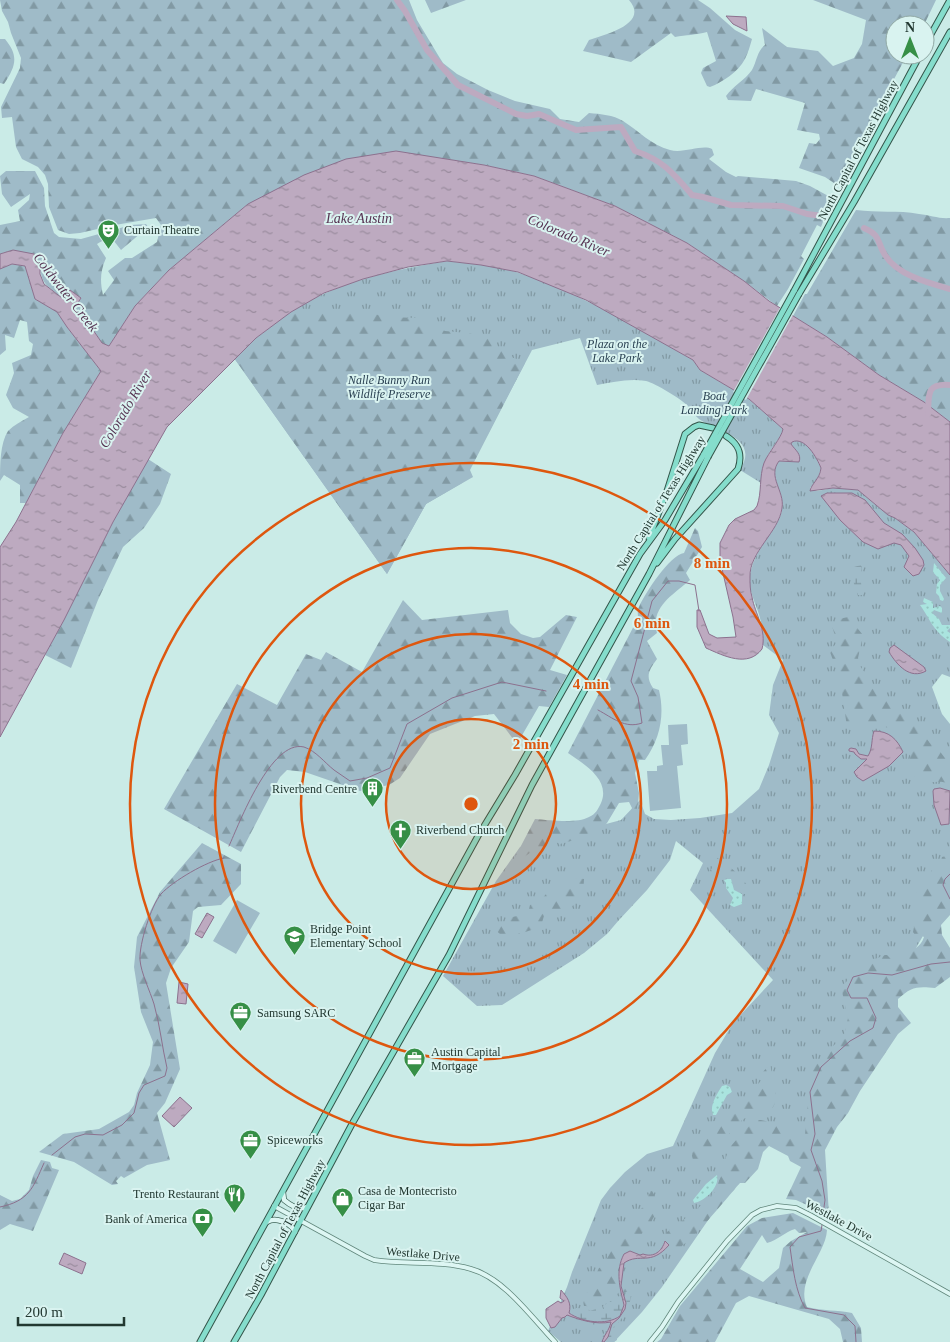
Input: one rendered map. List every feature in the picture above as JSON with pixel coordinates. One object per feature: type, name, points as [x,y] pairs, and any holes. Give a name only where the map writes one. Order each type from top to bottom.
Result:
[{"type":"highway","points":[[935,27],[948,0]]},
{"type":"highway","name":"North Capital of Texas Highway","points":[[797,292],[854,202],[950,32]]},
{"type":"highway","name":"North Capital of Texas Highway","points":[[234,1342],[352,1124],[449,955],[532,785],[649,574],[706,456],[797,292],[915,65]]},
{"type":"highway","points":[[644,547],[662,507],[685,434],[694,426],[699,425],[713,428]]},
{"type":"highway","points":[[649,574],[675,539],[738,468],[741,457],[740,453],[734,441],[726,436]]},
{"type":"highway","name":"North Capital of Texas Highway","points":[[200,1342],[469,852],[644,547],[665,520],[706,456]]},
{"type":"main road","points":[[286,1184],[283,1193],[284,1200],[300,1209],[307,1208]]},
{"type":"main road","points":[[264,1224],[273,1218],[292,1227],[295,1232]]},
{"type":"street","name":"Westlake Drive","points":[[274,1206],[374,1260],[456,1266],[479,1272],[500,1285],[555,1342]]},
{"type":"street","name":"Westlake Drive","points":[[650,1342],[662,1327],[674,1306],[738,1229],[752,1215],[773,1207],[789,1207],[810,1215],[950,1294]]},
{"type":"green space","points":[[0,0],[409,0],[417,20],[443,63],[457,74],[488,90],[515,101],[550,109],[560,119],[579,122],[589,113],[615,117],[663,148],[675,151],[712,149],[714,155],[709,159],[736,177],[796,181],[832,198],[821,227],[817,225],[801,256],[804,259],[777,306],[744,281],[687,243],[615,206],[534,176],[445,159],[248,204],[169,270],[135,306],[109,346],[102,343],[91,327],[73,310],[81,298],[62,298],[44,282],[40,265],[13,250],[0,254],[0,225],[20,221],[18,210],[29,200],[30,194],[11,207],[2,194],[0,176],[6,171],[35,171],[44,188],[45,206],[54,233],[59,237],[81,239],[131,225],[146,224],[148,227],[121,250],[110,236],[97,244],[106,258],[101,276],[103,295],[114,280],[108,271],[125,258],[132,258],[157,242],[161,225],[156,218],[80,233],[69,234],[58,230],[49,207],[48,184],[45,175],[38,167],[22,159],[16,147],[12,117],[2,118],[1,107],[20,68],[21,58],[2,11]]},
{"type":"green space","points":[[425,0],[466,0],[431,13]]},
{"type":"green space","points":[[629,0],[698,0],[735,30],[752,39],[745,59],[730,76],[710,87],[707,86],[701,73],[703,68],[716,61],[707,32],[675,37],[671,33],[631,62],[583,51],[589,40],[614,31],[630,22],[634,16],[634,8]]},
{"type":"green space","points":[[813,0],[936,0],[929,15],[885,15],[885,65],[902,65],[837,185],[825,177],[799,168],[809,143],[816,144],[820,139],[819,134],[797,130],[805,103],[756,89],[751,101],[728,100],[726,96],[752,70],[762,47],[765,45],[762,28],[787,47],[818,51],[833,66],[854,58],[862,44],[866,20]]},
{"type":"green space","points":[[0,39],[5,39],[14,56],[11,72],[4,84],[0,83]]},
{"type":"green space","points":[[856,210],[903,212],[950,218],[950,422],[924,402],[879,375],[827,337],[793,316]]},
{"type":"green space","name":"Nalle Bunny Run Wildlife Preserve","points":[[447,261],[510,270],[542,281],[587,301],[693,360],[700,370],[749,399],[783,429],[766,459],[761,483],[740,470],[745,459],[745,450],[740,443],[725,432],[699,419],[686,404],[669,392],[650,382],[640,380],[597,385],[580,338],[532,350],[462,483],[426,504],[387,574],[234,358],[291,312],[328,292],[366,278],[406,268]]},
{"type":"green space","points":[[12,264],[25,266],[35,299],[57,312],[101,371],[63,433],[26,503],[20,503],[20,485],[4,475],[0,481],[1,454],[5,436],[13,427],[29,417],[13,408],[6,395],[14,373],[12,363],[31,355],[33,344],[29,341],[27,322],[20,320],[14,338],[5,335],[6,350],[0,355],[0,269]]},
{"type":"green space","name":"Nalle Bunny Run Wildlife Preserve","points":[[296,309],[365,311],[385,317],[420,318],[445,331],[487,337],[509,356],[525,363],[470,470],[473,477],[426,504],[387,574],[234,358],[256,338]]},
{"type":"green space","points":[[796,440],[808,447],[821,468],[818,479],[810,488],[817,491],[833,488],[858,490],[888,515],[914,532],[950,575],[950,677],[942,674],[932,687],[942,714],[950,724],[950,889],[806,1139],[766,1136],[662,1287],[614,1342],[561,1342],[548,1331],[601,1200],[625,1172],[647,1154],[673,1146],[715,1053],[733,1023],[773,980],[690,890],[703,863],[676,841],[670,860],[647,890],[607,934],[584,953],[502,1005],[477,1006],[443,976],[496,881],[520,847],[621,820],[640,800],[645,814],[654,819],[700,818],[732,813],[759,789],[779,733],[769,715],[773,685],[783,660],[763,645],[762,625],[751,590],[750,577],[757,554],[776,525],[781,513],[781,496],[775,479],[776,467],[779,461],[797,462],[791,444]]},
{"type":"green space","points":[[148,459],[171,474],[160,504],[144,528],[123,547],[98,600],[71,668],[45,655],[113,522]]},
{"type":"green space","points":[[695,528],[698,531],[702,547],[686,573],[690,580],[664,602],[657,616],[657,633],[647,641],[657,659],[650,670],[649,680],[653,688],[659,690],[661,718],[658,735],[654,744],[645,760],[639,760],[635,773],[639,793],[638,804],[634,812],[631,812],[632,808],[629,802],[619,803],[607,823],[596,836],[590,833],[578,837],[578,839],[560,844],[556,842],[549,843],[546,847],[530,853],[511,865],[535,819],[563,821],[584,819],[595,813],[599,807],[603,795],[599,780],[588,768],[568,753],[638,618],[638,609],[642,601],[665,567],[678,555],[684,553]]},
{"type":"green space","points":[[861,565],[860,578],[863,590],[862,595],[858,595],[853,581],[853,571],[854,567]]},
{"type":"green space","points":[[403,600],[422,620],[508,610],[510,623],[521,634],[533,638],[540,637],[566,615],[577,617],[550,670],[567,675],[549,707],[539,706],[517,744],[494,714],[475,716],[430,734],[400,778],[389,785],[360,791],[305,772],[287,770],[280,777],[241,852],[164,809],[237,684],[277,705],[306,654],[321,660],[326,652],[362,672]]},
{"type":"green space","points":[[848,617],[863,635],[858,658],[860,666],[874,686],[894,702],[909,721],[930,743],[935,745],[948,762],[950,765],[950,784],[945,782],[927,782],[913,775],[910,770],[910,752],[907,743],[894,730],[865,724],[847,727],[840,679],[830,652],[837,642],[832,626],[839,619]]},
{"type":"green space","points":[[687,724],[688,744],[681,745],[683,765],[677,766],[681,808],[650,811],[647,771],[657,771],[657,766],[663,765],[661,745],[669,745],[668,725]]},
{"type":"green space","points":[[202,843],[241,864],[241,884],[221,905],[198,907],[193,911],[189,942],[171,968],[166,983],[180,1069],[165,1103],[157,1113],[170,1160],[147,1165],[124,1178],[121,1176],[116,1181],[118,1184],[112,1185],[74,1162],[39,1152],[63,1134],[99,1129],[129,1112],[134,1105],[137,1093],[150,1065],[153,1042],[141,1012],[134,967],[137,937],[160,892]]},
{"type":"green space","points":[[711,854],[735,871],[752,893],[749,895],[738,891],[731,877],[719,872],[712,873],[710,871],[712,868]]},
{"type":"green space","points":[[950,855],[950,915],[941,925],[942,935],[950,948],[950,977],[935,988],[915,988],[898,999],[898,1007],[911,1023],[898,1034],[860,1091],[848,1113],[837,1127],[825,1150],[829,1215],[796,1200],[786,1199],[801,1167],[790,1161],[788,1156],[769,1146],[763,1152],[758,1169],[745,1183],[740,1183],[690,1239],[676,1249],[669,1246],[665,1239],[667,1232],[694,1212],[716,1191],[731,1146],[755,1120],[774,1123],[780,1119],[795,1132],[805,1135],[809,1087],[810,1082],[814,1078],[812,1072],[822,1056],[844,1036],[848,1018],[841,987],[858,966],[885,955],[891,959],[900,950],[911,950],[920,944],[924,937],[915,935],[913,932],[914,927],[910,920],[911,913],[919,909],[916,888],[926,884],[932,869],[941,861],[942,857]]},
{"type":"green space","points":[[576,878],[584,879],[583,889],[577,901],[566,912],[546,909],[541,926],[522,933],[503,935],[496,930],[507,919],[523,915],[530,905],[542,899],[550,889],[560,887],[565,881]]},
{"type":"green space","points":[[237,900],[260,913],[236,954],[213,941]]},
{"type":"green space","points":[[770,1064],[772,1074],[770,1087],[773,1087],[774,1084],[776,1085],[773,1107],[770,1110],[743,1119],[701,1164],[694,1167],[691,1147],[706,1122],[719,1119],[737,1100],[741,1104],[765,1077],[762,1073]]},
{"type":"green space","points":[[41,1160],[50,1162],[52,1168],[59,1170],[33,1231],[10,1224],[0,1230],[0,1195],[12,1201],[20,1199],[29,1190]]},
{"type":"green space","points":[[652,1191],[657,1208],[655,1215],[642,1234],[637,1248],[624,1253],[618,1269],[633,1285],[633,1290],[623,1293],[619,1292],[603,1303],[593,1307],[584,1306],[583,1301],[599,1268],[605,1265],[606,1259],[613,1248],[636,1222],[631,1214],[642,1208]]},
{"type":"green space","points":[[793,1213],[827,1230],[822,1248],[805,1287],[804,1297],[807,1307],[852,1313],[861,1328],[862,1342],[843,1342],[840,1329],[829,1319],[749,1296],[736,1303],[715,1342],[657,1342],[661,1339],[680,1306],[747,1226],[762,1218]],"holes":[[[795,1229],[799,1233],[807,1232],[783,1248],[779,1268],[763,1282],[740,1269],[762,1235],[767,1243]]]},
{"type":"green space","points":[[646,1260],[647,1265],[633,1274],[629,1274],[626,1270],[632,1263]]},
{"type":"green space","points":[[632,1294],[627,1312],[612,1330],[613,1337],[617,1337],[617,1340],[614,1342],[601,1342],[605,1330],[604,1326],[599,1324],[576,1326],[571,1318],[576,1308],[588,1309],[590,1311],[596,1309],[596,1316],[601,1316],[605,1312],[603,1306],[611,1301]]},
{"type":"sand","points":[[934,563],[946,578],[940,585],[943,601],[940,600],[936,593],[937,584],[940,580],[933,572]]},
{"type":"sand","points":[[924,598],[933,602],[933,608],[940,606],[942,608],[942,613],[934,610],[932,613],[939,619],[942,625],[950,625],[947,631],[950,633],[950,642],[935,629],[920,605],[927,604],[923,602]]},
{"type":"sand","points":[[731,879],[734,890],[742,894],[742,904],[734,907],[730,905],[733,898],[726,888],[724,880]]},
{"type":"sand","points":[[722,1086],[730,1087],[732,1092],[727,1095],[716,1115],[713,1115],[714,1100]]},
{"type":"sand","points":[[717,1175],[716,1184],[711,1193],[694,1203],[693,1200],[706,1184]]},
{"type":"water","points":[[726,16],[746,17],[747,31],[733,24]]},
{"type":"water","name":"Lake Austin","points":[[396,151],[484,165],[534,176],[615,206],[687,243],[744,281],[769,301],[827,337],[879,375],[924,402],[950,422],[950,575],[914,532],[888,515],[858,490],[833,488],[810,491],[821,468],[817,459],[806,445],[797,441],[792,442],[791,444],[799,454],[800,459],[799,462],[779,461],[776,467],[775,478],[782,502],[780,517],[754,559],[751,568],[750,590],[762,629],[762,649],[750,658],[736,659],[706,648],[697,627],[697,610],[700,610],[709,634],[717,638],[736,637],[720,560],[720,543],[729,525],[735,519],[754,510],[757,506],[764,463],[783,429],[749,399],[700,370],[693,360],[586,300],[518,272],[481,265],[447,261],[408,267],[363,279],[324,293],[291,312],[256,338],[167,427],[113,522],[64,620],[0,737],[0,547],[16,522],[63,433],[101,371],[57,312],[35,299],[25,266],[12,264],[0,269],[0,254],[13,250],[34,254],[40,265],[40,274],[44,284],[62,298],[70,290],[81,298],[73,310],[91,327],[102,343],[109,346],[135,306],[169,270],[248,204],[304,175],[346,159]]},
{"type":"water","points":[[827,493],[852,493],[865,500],[884,523],[902,534],[915,548],[924,565],[919,574],[913,576],[904,567],[909,556],[901,545],[894,543],[878,549],[863,542],[840,520],[821,496]]},
{"type":"water","points":[[894,645],[924,667],[926,671],[915,674],[904,670],[889,652],[890,648]]},
{"type":"water","points":[[874,731],[888,734],[898,743],[903,752],[889,766],[863,781],[854,772],[867,759],[861,759],[854,752],[849,751],[849,749],[856,749],[859,754],[868,756],[871,750]]},
{"type":"water","points":[[940,788],[950,791],[949,824],[941,825],[934,805],[933,791]]},
{"type":"water","points":[[207,913],[214,917],[202,938],[195,934]]},
{"type":"water","points":[[179,982],[188,984],[186,1004],[177,1003]]},
{"type":"water","points":[[180,1097],[192,1108],[174,1127],[162,1116]]},
{"type":"water","points":[[665,1241],[669,1245],[656,1256],[630,1260],[624,1263],[621,1286],[626,1303],[625,1309],[619,1318],[612,1324],[608,1337],[602,1342],[611,1322],[594,1322],[608,1321],[620,1316],[624,1305],[620,1286],[619,1273],[624,1254],[630,1251],[640,1255],[651,1255],[660,1251]]},
{"type":"water","points":[[64,1253],[86,1263],[82,1274],[59,1264]]},
{"type":"water","points":[[561,1290],[569,1303],[569,1313],[584,1320],[583,1320],[567,1315],[555,1327],[551,1328],[546,1318],[546,1309],[558,1301],[561,1303],[564,1301],[560,1298]]},
{"type":"pier","points":[[781,306],[794,313],[746,400],[733,392]]},
{"type":"waterway","points":[[397,0],[427,50],[458,85],[516,114],[527,116],[539,114],[576,130],[621,127],[635,151],[661,163],[692,195],[731,205],[783,206],[807,214],[823,216]]},
{"type":"waterway","points":[[864,228],[876,236],[885,255],[897,268],[914,277],[950,289]]},
{"type":"waterway","points":[[928,414],[930,391],[937,386],[950,385]]},
{"type":"waterway","points":[[598,710],[625,724],[642,723],[638,697],[631,681],[652,601],[668,581],[679,581],[695,585],[699,611]]},
{"type":"waterway","points":[[229,846],[248,803],[268,769],[280,756],[292,748],[304,747],[308,749],[350,781],[367,778],[390,768],[407,724],[452,698],[502,682],[546,691]]},
{"type":"waterway","points":[[52,1155],[75,1137],[85,1134],[103,1135],[122,1125],[134,1113],[139,1093],[144,1085],[165,1076],[167,1068],[158,1020],[140,960],[144,935],[153,907],[166,889],[191,872],[224,858]]},
{"type":"waterway","points":[[950,874],[945,879],[943,885],[950,899]]},
{"type":"waterway","points":[[823,1214],[825,1200],[822,1181],[811,1150],[815,1134],[810,1092],[821,1067],[850,1041],[873,1028],[876,1018],[867,998],[851,998],[847,990],[853,977],[868,973],[892,975],[931,964],[950,962]]},
{"type":"waterway","points":[[0,1207],[24,1197],[37,1180],[44,1163]]},
{"type":"waterway","points":[[822,1225],[821,1231],[799,1237],[790,1247],[797,1286],[805,1308],[844,1315],[855,1326],[856,1342]]},
{"type":"place","name":"Curtain Theatre","points":[[108,249]]},
{"type":"place","name":"Riverbend Centre","points":[[373,808]]},
{"type":"place","name":"Riverbend Church","points":[[400,849]]},
{"type":"place","name":"Bridge Point Elementary School","points":[[294,955]]},
{"type":"place","name":"Samsung SARC","points":[[241,1032]]},
{"type":"place","name":"Austin Capital Mortgage","points":[[415,1078]]},
{"type":"place","name":"Spiceworks","points":[[251,1159]]},
{"type":"place","name":"Trento Restaurant","points":[[235,1213]]},
{"type":"place","name":"Casa de Montecristo Cigar Bar","points":[[342,1217]]},
{"type":"place","name":"Bank of America","points":[[203,1238]]},
{"type":"water label","name":"Colorado River","points":[[569,235]]},
{"type":"water label","name":"Coldwater Creek","points":[[66,292]]},
{"type":"water label","name":"Colorado River","points":[[125,409]]},
{"type":"park label","name":"Plaza on the Lake Park","points":[[617,351]]},
{"type":"park label","name":"Boat Landing Park","points":[[714,403]]}]
